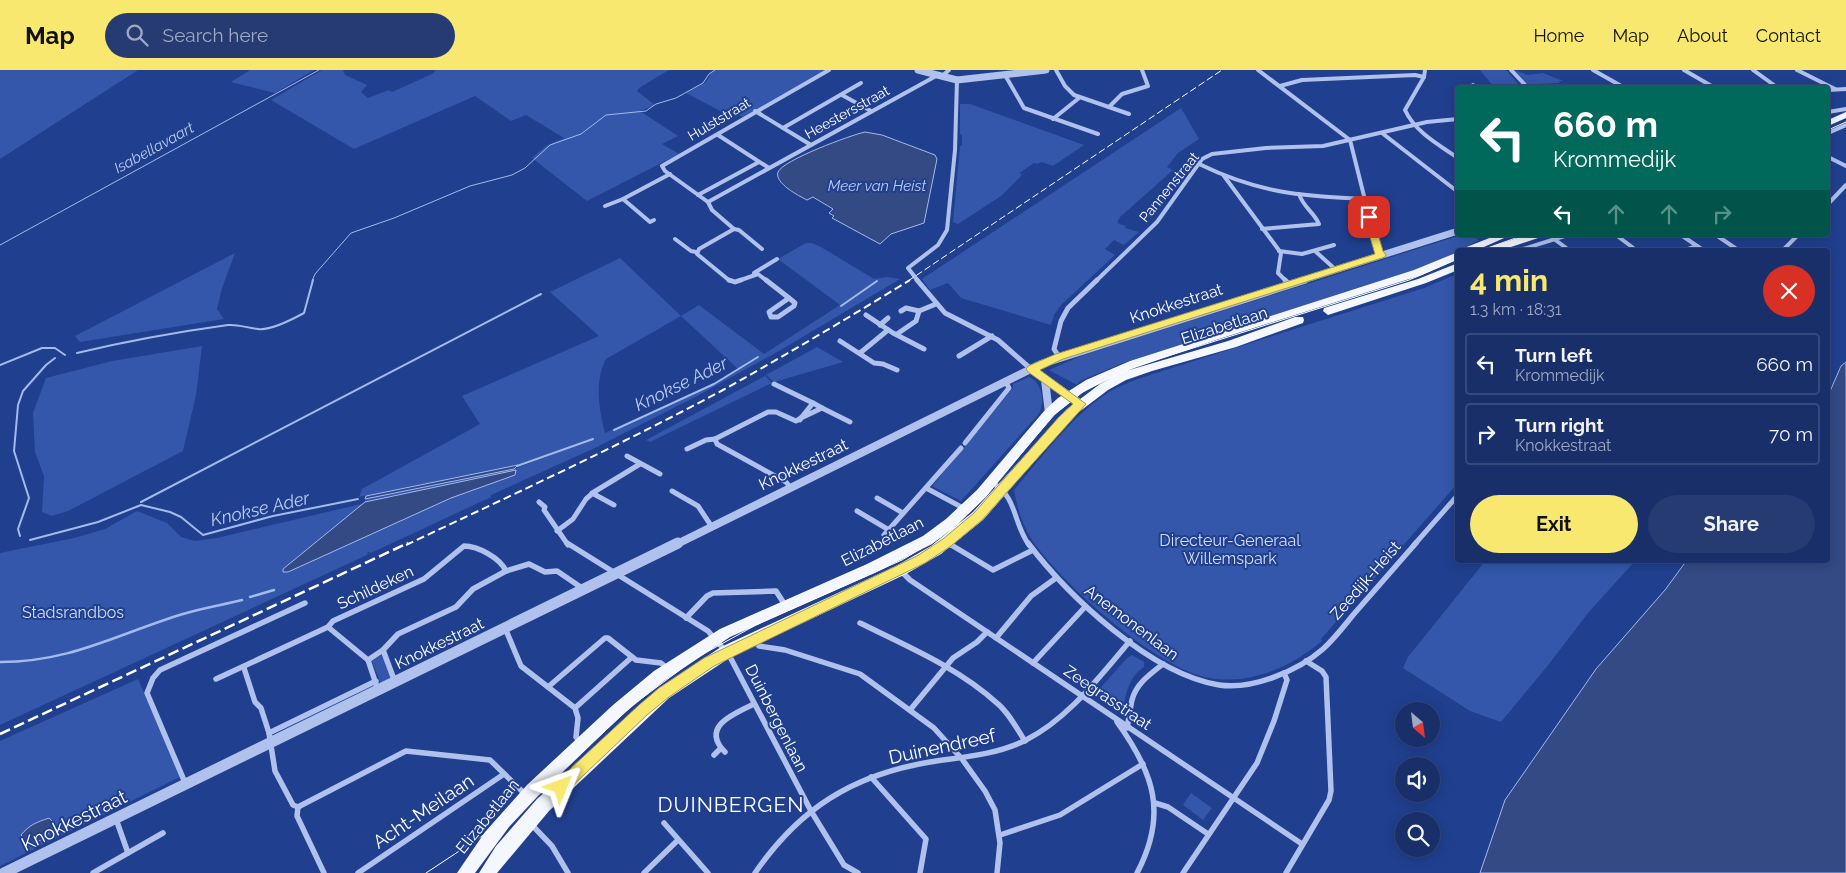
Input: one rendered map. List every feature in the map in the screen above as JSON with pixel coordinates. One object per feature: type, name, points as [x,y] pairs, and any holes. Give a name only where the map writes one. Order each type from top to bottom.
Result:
[{"type":"main road","points":[[1830,119],[1846,115]]},
{"type":"main road","points":[[1473,248],[1501,237]]},
{"type":"main road","points":[[1501,248],[1531,237]]},
{"type":"main road","name":"Elizabetlaan","points":[[466,873],[492,834],[526,795],[633,695],[667,669],[714,638],[831,587],[914,548],[935,535],[966,509],[1049,413],[1069,396],[1096,378],[1122,367],[1215,336],[1403,278],[1455,256]]},
{"type":"main road","name":"Elizabetlaan","points":[[487,873],[528,822],[561,787],[644,710],[688,676],[726,652],[901,570],[947,543],[978,516],[1063,420],[1104,387],[1134,373],[1232,344],[1253,335],[1373,298],[1455,267]]},
{"type":"street","name":"Hulststraat","points":[[670,174],[663,168],[664,164],[718,135],[755,111],[829,70]]},
{"type":"street","points":[[918,70],[957,80],[1046,70]]},
{"type":"street","name":"Heestersstraat","points":[[708,202],[871,111],[949,70]]},
{"type":"street","points":[[1056,70],[1067,88],[1079,98],[1129,114]]},
{"type":"street","points":[[1109,107],[1122,94],[1148,86],[1142,70]]},
{"type":"street","points":[[1258,70],[1350,140],[1378,252],[1382,255]]},
{"type":"street","points":[[1425,70],[1424,77],[1405,110],[1407,116],[1414,125],[1455,156]]},
{"type":"street","points":[[1511,70],[1525,85]]},
{"type":"street","points":[[1593,70],[1620,85]]},
{"type":"street","points":[[1684,70],[1711,85]]},
{"type":"street","points":[[1753,70],[1774,85]]},
{"type":"street","points":[[1797,70],[1827,85]]},
{"type":"street","points":[[1005,75],[1021,105],[1053,119],[1098,134]]},
{"type":"street","points":[[1280,86],[1302,80],[1415,75],[1424,77]]},
{"type":"street","points":[[957,80],[955,150],[947,230],[938,245],[908,268],[936,304],[955,319],[992,336],[1004,344],[1045,380],[1081,404]]},
{"type":"street","points":[[783,128],[861,83]]},
{"type":"street","points":[[1830,86],[1835,89]]},
{"type":"street","points":[[1830,90],[1846,89]]},
{"type":"street","points":[[842,95],[871,111]]},
{"type":"street","points":[[1053,119],[1079,98]]},
{"type":"street","points":[[1830,118],[1846,109]]},
{"type":"street","points":[[755,111],[811,145]]},
{"type":"street","name":"Pannenstraat","points":[[1059,356],[1054,349],[1056,338],[1061,321],[1068,308],[1157,222],[1202,159],[1212,154],[1266,148],[1314,147],[1414,125],[1455,119]]},
{"type":"street","points":[[1830,132],[1846,125]]},
{"type":"street","points":[[1382,133],[1455,190]]},
{"type":"street","points":[[718,135],[769,168]]},
{"type":"street","points":[[1450,153],[1455,153]]},
{"type":"street","points":[[1830,158],[1846,166]]},
{"type":"street","points":[[698,195],[759,162]]},
{"type":"street","points":[[1199,164],[1224,176],[1259,188],[1299,194],[1364,199]]},
{"type":"street","points":[[605,206],[670,174],[708,202],[712,210],[762,249]]},
{"type":"street","points":[[1224,176],[1278,251],[1281,256],[1278,273],[1289,284]]},
{"type":"street","points":[[1830,202],[1846,185]]},
{"type":"street","points":[[1262,229],[1319,224],[1315,215],[1302,204],[1299,194]]},
{"type":"street","points":[[622,199],[650,222],[654,220]]},
{"type":"street","points":[[696,252],[734,229]]},
{"type":"street","name":"Knokkestraat","points":[[4,873],[186,785],[270,738],[377,686],[396,682],[1059,356],[1455,232]]},
{"type":"street","points":[[1526,248],[1561,237]]},
{"type":"street","points":[[1619,237],[1633,248]]},
{"type":"street","points":[[1684,237],[1700,248]]},
{"type":"street","points":[[1720,237],[1735,248]]},
{"type":"street","points":[[1785,248],[1796,237]]},
{"type":"street","points":[[675,239],[690,251],[696,252],[731,282],[739,282],[777,259]]},
{"type":"street","points":[[1554,239],[1566,248]]},
{"type":"street","points":[[1278,251],[1302,254],[1334,246]]},
{"type":"street","points":[[1691,248],[1697,246]]},
{"type":"street","points":[[1315,252],[1335,269]]},
{"type":"street","points":[[754,274],[760,275],[789,298],[795,303],[794,306],[778,317],[770,316],[769,312],[789,298]]},
{"type":"street","points":[[900,311],[906,308],[919,310],[936,304]]},
{"type":"street","points":[[897,334],[916,321],[919,310]]},
{"type":"street","points":[[866,316],[924,349]]},
{"type":"street","points":[[880,325],[888,318]]},
{"type":"street","points":[[860,352],[888,330]]},
{"type":"street","points":[[959,356],[992,336]]},
{"type":"street","points":[[840,341],[860,352],[872,365],[883,364],[897,370]]},
{"type":"street","points":[[1045,380],[1049,413]]},
{"type":"street","points":[[884,535],[963,445],[1009,388],[1006,382]]},
{"type":"street","points":[[774,384],[850,422]]},
{"type":"street","points":[[800,420],[813,403]]},
{"type":"street","points":[[688,449],[706,440],[715,439],[768,412],[776,412],[792,421],[800,420],[822,408]]},
{"type":"street","points":[[715,439],[717,444],[786,482],[791,488]]},
{"type":"street","points":[[626,456],[660,474]]},
{"type":"street","points":[[557,531],[574,519],[586,499],[592,493],[640,464]]},
{"type":"street","points":[[990,481],[1003,489]]},
{"type":"street","points":[[926,488],[966,509]]},
{"type":"street","name":"Anemonenlaan","points":[[1003,489],[1007,494],[1020,529],[1033,550],[1056,578],[1085,607],[1162,664],[1192,680],[1229,686],[1271,679],[1284,673]]},
{"type":"street","points":[[672,491],[698,506],[712,527]]},
{"type":"street","points":[[592,493],[614,505]]},
{"type":"street","points":[[877,498],[903,513]]},
{"type":"street","name":"Zeedijk-Heist","points":[[1284,673],[1308,660],[1330,642],[1455,498]]},
{"type":"street","name":"Duinbergenlaan","points":[[539,502],[545,507],[544,510],[567,544],[708,631],[726,652],[811,811],[844,865],[858,873]]},
{"type":"street","points":[[857,511],[889,530]]},
{"type":"street","points":[[947,543],[993,570],[1033,550]]},
{"type":"street","name":"Schildeken","points":[[216,679],[244,668],[328,627],[333,621],[341,617],[424,579],[464,546],[472,546],[497,560],[503,564],[506,571]]},
{"type":"street","points":[[368,660],[384,650],[398,634],[456,607],[473,589],[506,571],[528,564],[545,572],[557,571],[579,586],[581,590]]},
{"type":"street","name":"Zeegrasstraat","points":[[901,570],[910,580],[1082,695],[1127,729],[1302,844]]},
{"type":"street","points":[[996,638],[1031,596],[1056,578]]},
{"type":"street","points":[[686,618],[703,599],[713,593],[776,591],[785,606]]},
{"type":"street","points":[[186,785],[146,693],[153,678],[160,670],[305,603]]},
{"type":"street","points":[[1033,664],[1060,632],[1085,607]]},
{"type":"street","points":[[860,623],[919,652],[970,682],[1000,705],[1025,741]]},
{"type":"street","name":"Schildeken","points":[[328,627],[368,660],[377,686]]},
{"type":"street","points":[[505,628],[521,666],[575,708],[578,718],[576,737],[582,743]]},
{"type":"street","points":[[910,710],[953,658],[977,642],[987,632]]},
{"type":"street","points":[[548,686],[605,638],[608,638],[636,660],[661,663],[667,669]]},
{"type":"street","points":[[754,639],[760,646],[784,650],[860,674],[934,728],[962,759],[985,791],[994,810],[1000,834],[997,873]]},
{"type":"street","name":"Duinendreef","points":[[755,873],[800,820],[811,811],[871,777],[915,765],[994,753],[1025,741],[1062,715],[1130,642]]},
{"type":"street","points":[[384,650],[396,682]]},
{"type":"street","points":[[575,708],[632,657]]},
{"type":"street","points":[[1286,873],[1329,800],[1330,791],[1326,677],[1322,671],[1308,660]]},
{"type":"street","points":[[1137,873],[1145,859],[1154,826],[1155,803],[1151,782],[1127,729],[1132,698],[1144,679],[1162,664]]},
{"type":"street","points":[[244,668],[255,702],[261,708],[270,738],[275,771],[292,805],[298,807],[297,816],[324,873]]},
{"type":"street","points":[[1183,873],[1232,797],[1257,763],[1274,721],[1287,680],[1284,673]]},
{"type":"street","points":[[714,755],[723,750],[714,736],[719,725],[754,704]]},
{"type":"street","name":"Acht-Meilaan","points":[[298,807],[406,751],[490,760],[526,795]]},
{"type":"street","points":[[1000,834],[1060,815],[1143,764]]},
{"type":"street","name":"Acht-Meilaan","points":[[358,873],[504,774]]},
{"type":"street","points":[[871,777],[926,839],[920,873]]},
{"type":"street","points":[[1155,803],[1168,807],[1208,834]]},
{"type":"street","points":[[116,819],[128,853]]},
{"type":"street","points":[[528,822],[536,827],[563,861],[568,873]]},
{"type":"street","points":[[664,823],[708,873]]},
{"type":"street","points":[[94,873],[163,833]]},
{"type":"street","points":[[644,873],[678,840]]},
{"type":"green space","points":[[0,70],[138,70],[0,159]]},
{"type":"green space","points":[[250,70],[314,70],[275,93],[231,82]]},
{"type":"green space","points":[[322,70],[343,70],[345,75],[367,85],[361,92],[368,98],[389,90],[392,92],[432,74],[436,70],[669,70],[637,91],[655,105],[640,111],[678,136],[662,144],[679,154],[587,201],[532,158],[546,146],[564,138],[526,115],[511,121],[475,96],[354,149],[271,100]]},
{"type":"green space","points":[[716,70],[826,70],[743,117],[729,110],[724,113],[686,93],[706,82],[711,73]]},
{"type":"green space","points":[[1480,70],[1506,70],[1519,85],[1503,84],[1492,85]]},
{"type":"green space","points":[[1514,70],[1528,75],[1543,73],[1563,81],[1559,81],[1560,83],[1528,85]]},
{"type":"green space","points":[[960,104],[970,104],[1084,145],[1053,166],[1042,162],[1034,163],[1019,173],[1022,174],[1020,177],[1001,196],[958,224],[953,222],[960,146],[962,146]]},
{"type":"green space","points":[[1181,108],[1199,139],[1178,153],[1167,167],[1173,170],[1120,217],[1117,223],[1126,226],[1125,228],[1139,232],[1124,245],[1114,240],[1105,249],[1115,255],[1061,305],[1054,315],[1051,325],[961,298],[948,283],[930,290],[922,279]]},
{"type":"green space","points":[[1455,237],[1472,237],[1479,240],[1464,248],[1455,248],[1455,253],[1430,266],[1123,363],[1080,381],[1077,385],[1049,370],[1083,355]]},
{"type":"green space","name":"Stadsrandbos","points":[[806,243],[812,243],[874,279],[887,277],[900,279],[779,351],[697,396],[597,447],[0,725],[0,553],[74,538],[105,529],[137,511],[167,523],[181,537],[195,541],[217,538],[365,503],[283,569],[283,572],[288,572],[451,498],[515,475],[516,470],[365,502],[365,499],[514,469],[597,438],[518,465],[359,497],[362,489],[480,424],[462,396],[599,336],[550,292],[620,258],[681,316],[699,305],[764,354],[840,305],[778,259]],"holes":[[[681,316],[738,369],[700,391],[605,433],[601,415],[599,386],[602,368],[606,359]]]},
{"type":"green space","points":[[235,253],[222,288],[217,309],[224,319],[80,342],[75,336]]},
{"type":"green space","name":"Directeur-Generaal Willemspark","points":[[1455,275],[1455,486],[1321,639],[1322,641],[1297,659],[1270,672],[1240,679],[1210,678],[1189,672],[1164,659],[1112,622],[1065,579],[1032,540],[1020,515],[1014,490],[1067,428],[1090,406],[1109,392],[1142,378],[1424,288]]},
{"type":"green space","points":[[202,346],[196,395],[183,451],[68,511],[52,516],[42,512],[44,476],[35,452],[33,413],[46,378],[112,361]]},
{"type":"green space","points":[[817,347],[843,362],[774,382],[766,375]]},
{"type":"green space","points":[[765,376],[772,383],[650,442],[646,440]]},
{"type":"green space","points":[[1029,377],[1040,388],[1042,405],[1038,415],[961,501],[932,486],[1013,388],[1013,384]]},
{"type":"green space","points":[[1484,563],[1633,563],[1588,613],[1501,722],[1470,711],[1403,668],[1408,657]]},
{"type":"green space","points":[[382,655],[392,678],[381,684],[372,661]]},
{"type":"green space","points":[[1132,655],[1144,662],[1144,667],[1132,680],[1127,691],[1123,709],[1119,711],[1095,694],[1127,658]]},
{"type":"green space","points":[[138,679],[180,777],[0,866],[0,741]]},
{"type":"green space","points":[[1191,793],[1212,808],[1203,820],[1183,805]]},
{"type":"water","name":"Meer van Heist","points":[[865,132],[882,135],[935,155],[937,159],[924,223],[891,234],[880,244],[832,218],[834,216],[829,213],[833,209],[813,197],[807,200],[788,189],[783,185],[778,176],[778,172],[792,161],[833,143]]},
{"type":"water","points":[[1846,362],[1846,873],[1480,873],[1505,800],[1596,669],[1665,590],[1685,563],[1830,563],[1830,391],[1841,366]]},
{"type":"water","points":[[518,465],[514,469],[365,499],[366,496]]},
{"type":"water","points":[[516,470],[515,475],[451,498],[288,572],[283,572],[283,569],[365,502]]},
{"type":"water","points":[[49,818],[54,823],[47,835],[37,842],[28,844],[21,835],[34,824]]},
{"type":"waterway","name":"Isabellavaart","points":[[0,245],[319,70]]},
{"type":"waterway","points":[[312,281],[315,274],[351,233],[394,218],[470,186],[512,175],[525,168],[550,145],[581,134],[606,115],[646,111],[656,104],[676,98],[703,83],[709,74],[715,70]]},
{"type":"waterway","points":[[77,353],[152,337],[228,325],[258,329],[275,326],[304,313],[313,280]]},
{"type":"waterway","name":"Knokse Ader","points":[[841,306],[877,281]]},
{"type":"waterway","points":[[141,502],[541,294]]},
{"type":"waterway","name":"Knokse Ader","points":[[0,365],[42,348],[55,348],[65,355]]},
{"type":"waterway","name":"Knokse Ader","points":[[614,430],[714,384],[758,357]]},
{"type":"waterway","name":"Knokse Ader","points":[[20,536],[18,529],[29,498],[14,451],[18,405],[23,391],[46,365],[55,358]]},
{"type":"waterway","name":"Knokse Ader","points":[[517,466],[593,439]]},
{"type":"waterway","name":"Knokse Ader","points":[[30,540],[98,522],[141,505],[170,512],[181,517],[203,535],[273,516],[358,499]]},
{"type":"waterway","points":[[250,597],[274,590]]},
{"type":"waterway","points":[[0,662],[26,661],[72,652],[183,614],[242,600]]},
{"type":"tram line","points":[[1830,129],[1846,122]]},
{"type":"tram line","points":[[1488,248],[1518,237]]},
{"type":"tram line","points":[[426,873],[485,834],[528,802],[634,704],[696,658],[756,625],[902,560],[942,536],[978,504],[1055,414],[1088,388],[1136,366],[1409,280],[1455,260]]},
{"type":"railway","points":[[908,281],[1222,70]]},
{"type":"railway","points":[[406,545],[684,411],[770,363],[910,280]]},
{"type":"railway","points":[[0,734],[408,543]]},
{"type":"district","name":"DUINBERGEN","points":[[731,805]]},
{"type":"route","points":[[561,787],[664,693],[709,662],[799,617],[901,570],[947,543],[978,516],[1063,420],[1081,404],[1031,369],[1059,356],[1382,255],[1378,252],[1369,217]]}]
